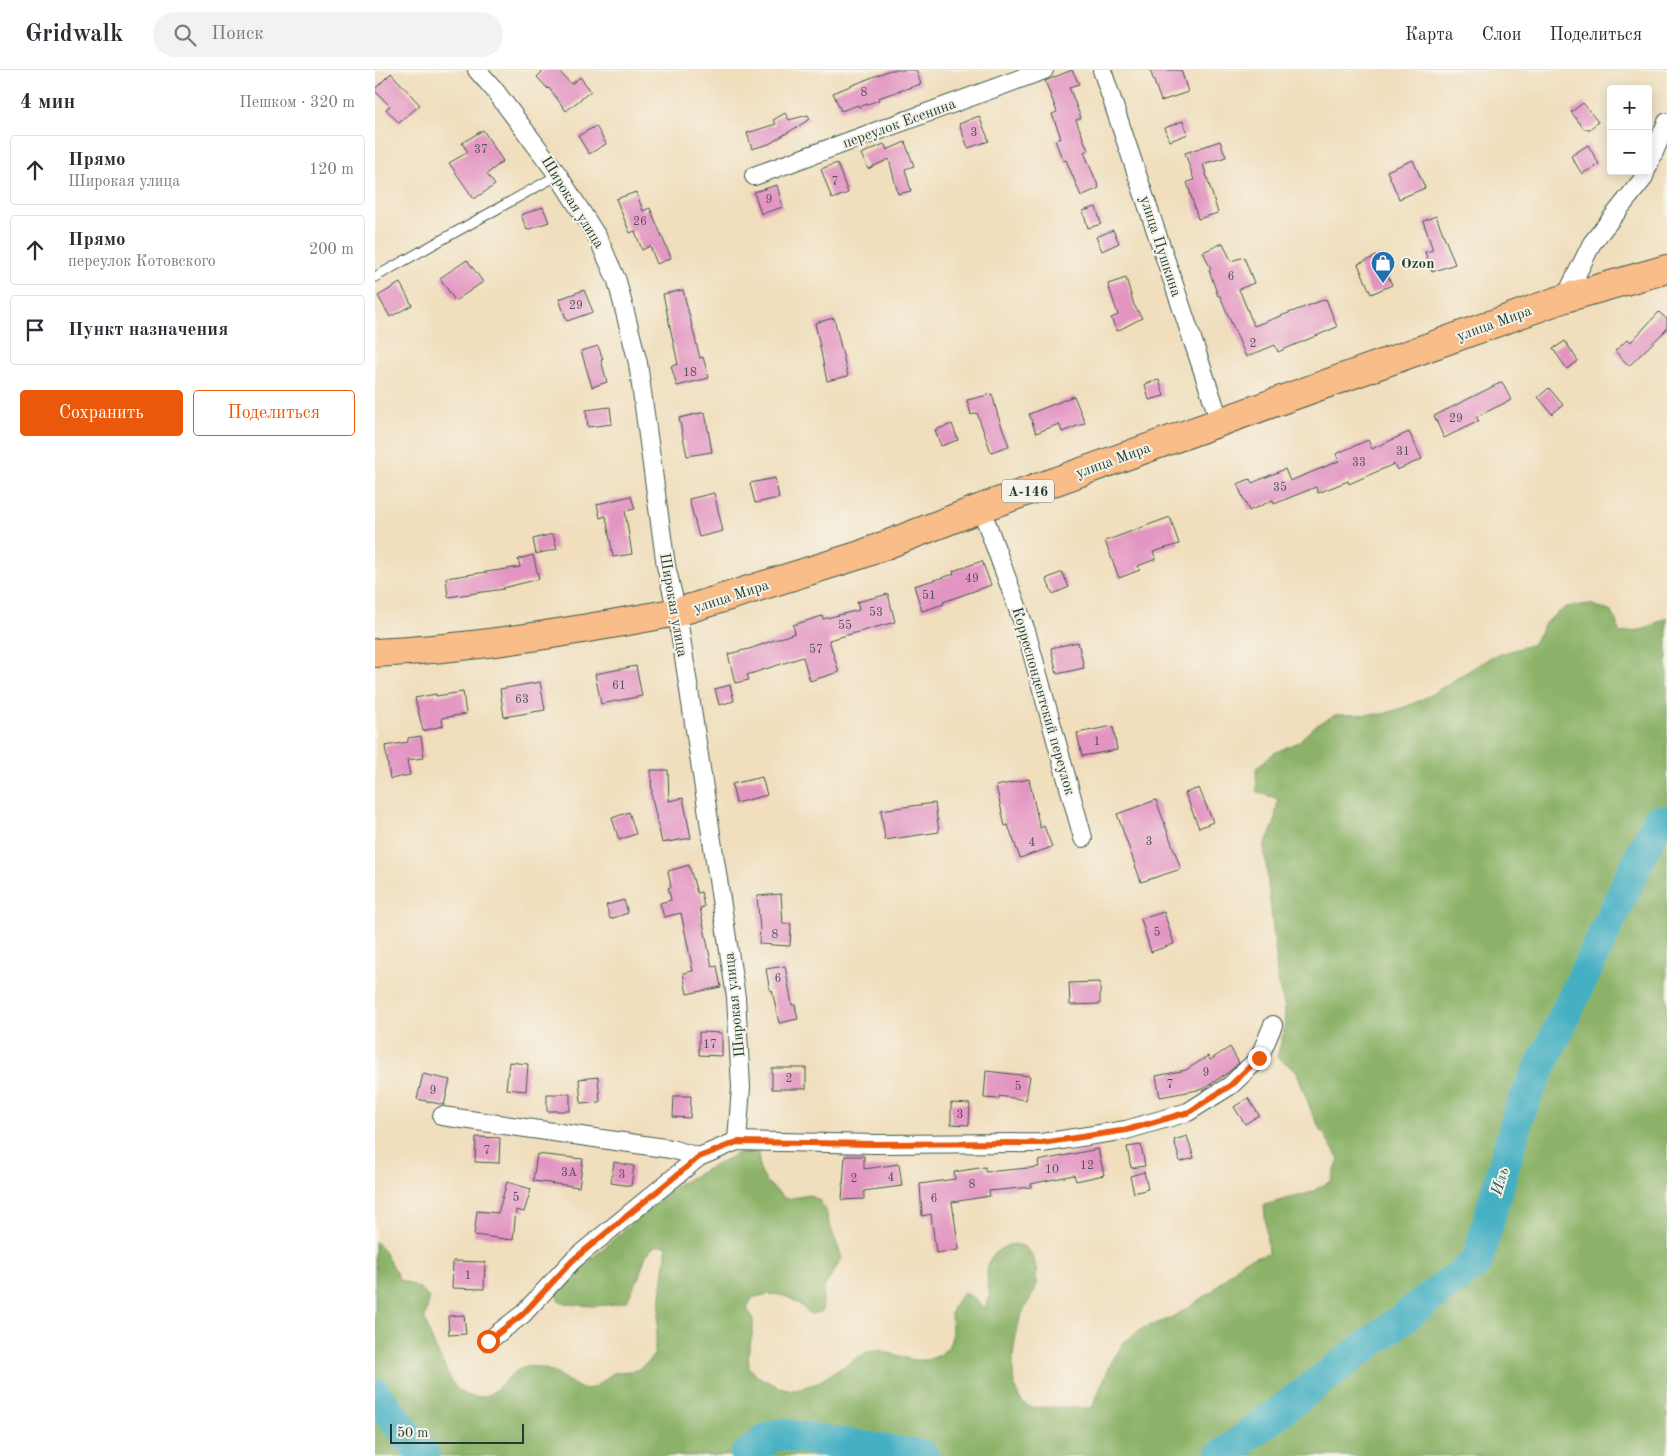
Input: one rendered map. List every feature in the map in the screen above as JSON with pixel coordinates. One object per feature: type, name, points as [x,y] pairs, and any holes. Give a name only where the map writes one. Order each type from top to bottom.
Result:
[{"type":"highway","name":"улица Мира","points":[[375,653],[427,651],[555,635],[677,612],[861,555],[981,508],[1565,298],[1667,269]]},
{"type":"street","name":"Широкая улица","points":[[477,70],[493,88],[558,175],[598,238],[617,281],[638,363],[666,566],[677,612],[736,997],[741,1086],[737,1142]]},
{"type":"street","name":"переулок Есенина","points":[[753,176],[1044,70]]},
{"type":"street","name":"улица Пушкина","points":[[1102,70],[1220,422]]},
{"type":"street","points":[[1652,157],[1667,122]]},
{"type":"street","points":[[1565,298],[1592,243],[1644,175]]},
{"type":"street","name":"Корреспондентский переулок","points":[[981,508],[1027,630],[1083,838]]},
{"type":"street","points":[[488,1341],[523,1314],[573,1260],[699,1157],[737,1142],[875,1144],[1042,1143],[1127,1130],[1189,1112],[1231,1085],[1259,1058],[1273,1025]]},
{"type":"street","points":[[441,1116],[671,1149],[699,1157]]},
{"type":"lane","points":[[375,278],[558,175]]},
{"type":"green space","points":[[1590,604],[1612,612],[1621,633],[1645,629],[1667,617],[1667,1456],[375,1456],[375,1241],[382,1248],[400,1280],[416,1287],[429,1297],[425,1317],[426,1324],[444,1366],[457,1389],[467,1395],[482,1397],[495,1390],[515,1372],[533,1366],[555,1373],[582,1389],[593,1388],[613,1373],[637,1370],[654,1355],[667,1245],[655,1246],[646,1255],[638,1279],[627,1301],[601,1306],[566,1303],[558,1301],[558,1288],[673,1187],[749,1149],[760,1152],[760,1167],[765,1179],[786,1199],[810,1195],[820,1201],[826,1211],[842,1258],[824,1287],[822,1312],[810,1314],[797,1302],[784,1296],[769,1294],[752,1298],[747,1308],[753,1319],[753,1330],[748,1355],[749,1367],[757,1376],[779,1387],[792,1390],[815,1384],[867,1352],[878,1350],[914,1360],[927,1360],[938,1356],[948,1348],[952,1337],[951,1312],[956,1301],[964,1293],[976,1299],[984,1308],[989,1297],[987,1274],[991,1258],[1006,1246],[1017,1244],[1025,1247],[1030,1252],[1036,1266],[1037,1276],[1035,1289],[1018,1325],[1013,1366],[1017,1392],[1022,1402],[1031,1407],[1092,1408],[1111,1363],[1124,1342],[1143,1328],[1169,1319],[1191,1306],[1211,1292],[1244,1260],[1268,1253],[1264,1205],[1309,1193],[1331,1181],[1339,1159],[1313,1116],[1296,1070],[1277,1057],[1284,1032],[1285,1007],[1277,981],[1264,846],[1274,825],[1278,799],[1257,792],[1256,768],[1274,753],[1298,742],[1315,726],[1335,715],[1383,714],[1405,707],[1427,697],[1491,657],[1533,644],[1546,622],[1566,607]]},
{"type":"building","points":[[544,70],[558,70],[571,84],[580,77],[591,91],[566,111],[549,88],[537,77]]},
{"type":"building","points":[[890,70],[916,70],[921,84],[878,98],[879,100],[859,107],[858,105],[841,111],[833,93]]},
{"type":"building","points":[[1072,70],[1079,84],[1069,87],[1081,118],[1076,120],[1088,150],[1084,152],[1099,188],[1081,196],[1066,160],[1063,161],[1055,140],[1061,138],[1052,114],[1057,112],[1045,81]]},
{"type":"building","points":[[1150,70],[1181,70],[1188,92],[1161,101]]},
{"type":"building","points":[[391,73],[420,105],[399,123],[386,109],[390,106],[375,91]]},
{"type":"building","points":[[1583,103],[1598,122],[1590,129],[1584,129],[1571,112]]},
{"type":"building","points":[[785,113],[789,120],[808,115],[810,119],[769,144],[752,149],[747,133],[776,124],[773,120]]},
{"type":"building","points":[[979,116],[989,141],[968,148],[959,124]]},
{"type":"building","points":[[1183,121],[1188,134],[1170,141],[1165,128]]},
{"type":"building","points":[[596,126],[606,144],[589,154],[578,136]]},
{"type":"building","points":[[483,130],[503,161],[487,174],[495,185],[474,199],[449,163],[468,152],[462,143]]},
{"type":"building","points":[[1220,141],[1226,157],[1203,164],[1218,213],[1198,219],[1187,182],[1194,180],[1185,153]]},
{"type":"building","points":[[905,142],[914,166],[905,169],[911,191],[898,194],[889,159],[868,169],[861,154],[884,144],[887,150]]},
{"type":"building","points":[[1588,145],[1599,164],[1582,174],[1571,156]]},
{"type":"building","points":[[1413,160],[1425,188],[1399,199],[1387,171]]},
{"type":"building","points":[[837,163],[848,193],[832,199],[821,169]]},
{"type":"building","points":[[777,185],[783,207],[761,214],[754,192]]},
{"type":"building","points":[[636,192],[643,211],[650,208],[671,258],[657,264],[650,246],[642,250],[635,231],[630,233],[616,199]]},
{"type":"building","points":[[543,207],[549,222],[527,230],[521,215]]},
{"type":"building","points":[[1096,207],[1101,224],[1088,228],[1083,211]]},
{"type":"building","points":[[1436,216],[1455,264],[1432,272],[1425,252],[1433,250],[1423,221]]},
{"type":"building","points":[[1113,230],[1119,243],[1102,251],[1096,237]]},
{"type":"building","points":[[1223,243],[1231,261],[1244,257],[1254,283],[1239,289],[1254,326],[1326,299],[1337,327],[1278,352],[1275,345],[1246,357],[1220,296],[1218,296],[1209,270],[1211,269],[1203,252]]},
{"type":"building","points":[[1379,255],[1392,285],[1371,294],[1358,264]]},
{"type":"building","points":[[467,260],[483,282],[455,301],[440,278]]},
{"type":"building","points":[[1126,278],[1134,305],[1142,318],[1117,331],[1111,318],[1118,315],[1108,284]]},
{"type":"building","points":[[400,283],[412,305],[390,317],[378,296]]},
{"type":"building","points":[[584,290],[593,312],[567,321],[559,299]]},
{"type":"building","points":[[683,290],[700,358],[703,357],[709,378],[677,386],[671,366],[678,364],[663,294]]},
{"type":"building","points":[[1659,312],[1667,319],[1667,329],[1629,366],[1615,351],[1628,339],[1631,342]]},
{"type":"building","points":[[834,318],[848,376],[827,381],[815,323]]},
{"type":"building","points":[[1565,341],[1578,361],[1567,369],[1553,349]]},
{"type":"building","points":[[598,346],[603,359],[601,360],[607,382],[592,387],[581,351]]},
{"type":"building","points":[[1159,380],[1164,396],[1149,400],[1145,384]]},
{"type":"building","points":[[1502,382],[1511,400],[1476,417],[1479,421],[1444,438],[1434,416]]},
{"type":"building","points":[[1549,388],[1563,405],[1552,414],[1538,397]]},
{"type":"building","points":[[992,394],[1009,446],[991,452],[977,413],[971,415],[967,400]]},
{"type":"building","points":[[1074,396],[1085,423],[1062,432],[1059,424],[1036,433],[1029,414]]},
{"type":"building","points":[[610,407],[612,424],[588,427],[586,410]]},
{"type":"building","points":[[705,412],[712,452],[687,456],[679,418]]},
{"type":"building","points":[[952,424],[958,440],[941,446],[935,430]]},
{"type":"building","points":[[1409,432],[1422,459],[1397,470],[1394,464],[1349,484],[1348,481],[1318,493],[1316,487],[1274,504],[1273,500],[1249,511],[1237,484],[1250,479],[1252,483],[1285,469],[1290,481],[1339,461],[1336,454],[1368,440],[1372,449]]},
{"type":"building","points":[[775,478],[779,498],[755,503],[750,483]]},
{"type":"building","points":[[714,493],[723,531],[699,537],[689,499]]},
{"type":"building","points":[[631,496],[635,509],[625,511],[632,554],[613,557],[606,516],[600,518],[597,504]]},
{"type":"building","points":[[1170,517],[1179,544],[1153,552],[1156,559],[1138,566],[1140,570],[1119,578],[1105,541]]},
{"type":"building","points":[[553,534],[557,549],[536,554],[533,539]]},
{"type":"building","points":[[533,555],[539,579],[504,589],[448,597],[446,578],[520,567],[518,559]]},
{"type":"building","points":[[982,561],[991,585],[922,611],[914,586],[954,574],[953,571]]},
{"type":"building","points":[[1062,572],[1069,587],[1053,594],[1046,579]]},
{"type":"building","points":[[888,594],[895,622],[829,640],[839,672],[810,681],[803,657],[747,675],[749,680],[735,683],[728,654],[749,649],[795,633],[793,625],[822,616],[823,619],[859,610],[857,602]]},
{"type":"building","points":[[1078,642],[1084,668],[1057,674],[1051,648]]},
{"type":"building","points":[[636,666],[642,696],[601,704],[595,674]]},
{"type":"building","points":[[540,682],[545,710],[504,717],[500,689]]},
{"type":"building","points":[[730,685],[734,701],[719,705],[715,689]]},
{"type":"building","points":[[463,692],[466,714],[442,718],[443,726],[423,731],[415,698]]},
{"type":"building","points":[[1113,726],[1117,750],[1082,756],[1077,733]]},
{"type":"building","points":[[421,736],[424,758],[407,760],[410,775],[390,779],[385,746],[408,742],[408,738]]},
{"type":"building","points":[[651,770],[668,770],[669,801],[683,798],[691,838],[662,843],[652,798]]},
{"type":"building","points":[[762,777],[767,795],[736,803],[732,784]]},
{"type":"building","points":[[1029,779],[1040,828],[1044,826],[1052,847],[1020,858],[1008,825],[1005,826],[996,786]]},
{"type":"building","points":[[1199,788],[1213,822],[1199,828],[1185,793]]},
{"type":"building","points":[[1156,800],[1181,869],[1141,882],[1117,814]]},
{"type":"building","points":[[935,803],[939,832],[885,840],[881,810]]},
{"type":"building","points":[[629,812],[636,834],[619,840],[612,818]]},
{"type":"building","points":[[689,865],[697,893],[701,892],[704,907],[700,908],[712,967],[717,966],[721,987],[687,994],[683,973],[693,971],[681,913],[664,917],[660,903],[671,900],[668,888],[671,887],[668,871]]},
{"type":"building","points":[[781,894],[783,924],[791,924],[790,946],[759,944],[760,929],[757,896]]},
{"type":"building","points":[[624,900],[628,913],[610,919],[606,905]]},
{"type":"building","points":[[1164,912],[1174,944],[1151,952],[1141,919]]},
{"type":"building","points":[[785,966],[792,1005],[795,1005],[798,1019],[779,1023],[766,969]]},
{"type":"building","points":[[1100,982],[1100,1004],[1070,1005],[1069,983]]},
{"type":"building","points":[[699,1032],[722,1033],[722,1056],[699,1055]]},
{"type":"building","points":[[1230,1047],[1239,1063],[1229,1072],[1203,1089],[1160,1097],[1156,1076],[1186,1070],[1208,1056],[1210,1060]]},
{"type":"building","points":[[509,1062],[528,1064],[526,1091],[506,1089]]},
{"type":"building","points":[[772,1068],[806,1068],[806,1089],[772,1089]]},
{"type":"building","points":[[986,1071],[1030,1076],[1026,1100],[999,1096],[999,1099],[984,1098]]},
{"type":"building","points":[[423,1074],[450,1080],[444,1105],[417,1099]]},
{"type":"building","points":[[598,1077],[600,1102],[581,1103],[579,1079]]},
{"type":"building","points":[[547,1094],[570,1094],[570,1111],[547,1111]]},
{"type":"building","points":[[674,1096],[691,1096],[690,1118],[673,1117]]},
{"type":"building","points":[[1248,1098],[1259,1115],[1245,1124],[1234,1107]]},
{"type":"building","points":[[951,1103],[970,1104],[969,1125],[951,1124]]},
{"type":"building","points":[[1187,1136],[1194,1158],[1180,1162],[1174,1140]]},
{"type":"building","points":[[476,1137],[500,1138],[499,1163],[475,1162]]},
{"type":"building","points":[[1141,1145],[1145,1166],[1131,1168],[1127,1147]]},
{"type":"building","points":[[1098,1149],[1104,1175],[1076,1181],[1074,1175],[1031,1184],[1032,1187],[989,1191],[990,1196],[952,1202],[959,1250],[936,1253],[931,1214],[922,1216],[920,1184],[955,1179],[954,1172],[985,1167],[986,1172],[1039,1167],[1038,1161]]},
{"type":"building","points":[[537,1154],[583,1159],[579,1187],[533,1181]]},
{"type":"building","points":[[845,1156],[864,1156],[864,1169],[899,1164],[902,1186],[864,1191],[864,1199],[842,1200]]},
{"type":"building","points":[[614,1162],[634,1166],[631,1186],[611,1183]]},
{"type":"building","points":[[1144,1172],[1148,1189],[1134,1193],[1130,1176]]},
{"type":"building","points":[[507,1182],[531,1189],[524,1212],[516,1210],[513,1240],[474,1235],[477,1211],[498,1213]]},
{"type":"building","points":[[453,1261],[485,1262],[484,1289],[452,1288]]},
{"type":"building","points":[[464,1315],[466,1334],[449,1335],[448,1316]]},
{"type":"waterway","name":"Иль","points":[[1221,1456],[1477,1262],[1519,1112],[1657,821],[1667,821]]},
{"type":"waterway","name":"Иль","points":[[375,1394],[424,1456]]},
{"type":"waterway","name":"Иль","points":[[746,1456],[768,1439],[779,1434],[923,1456]]},
{"type":"place","name":"Ozon","points":[[1383,284]]},
{"type":"route","points":[[488,1341],[523,1314],[573,1260],[699,1157],[737,1142],[875,1144],[1042,1143],[1127,1130],[1189,1112],[1231,1085],[1259,1058]]}]
